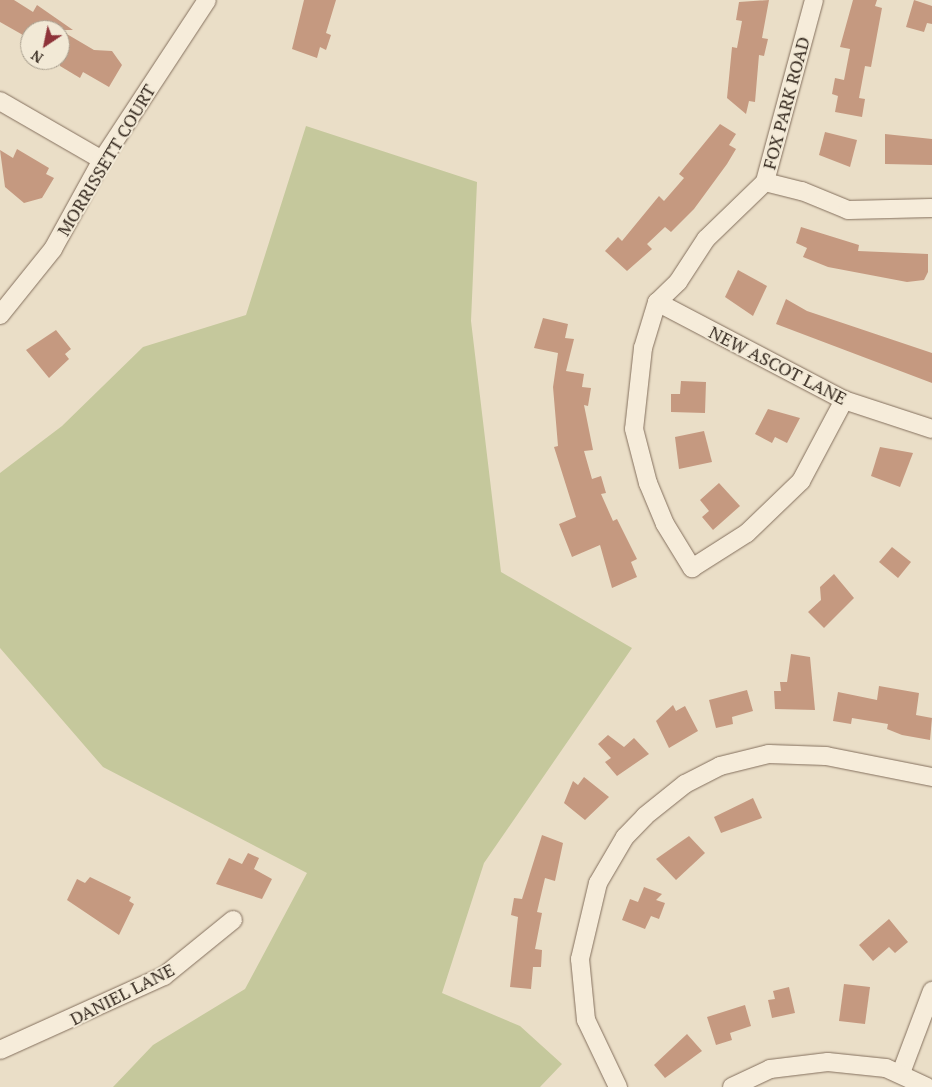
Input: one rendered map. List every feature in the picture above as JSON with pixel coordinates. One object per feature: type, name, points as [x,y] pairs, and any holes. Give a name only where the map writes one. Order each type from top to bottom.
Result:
[{"type":"street","name":"MORRISSETT COURT","points":[[0,315],[53,249],[102,160],[207,0]]},
{"type":"street","name":"FOX PARK ROAD","points":[[814,0],[765,182],[706,239],[678,282],[657,302],[643,348],[634,430],[648,483],[665,524],[692,568],[747,533],[801,481],[844,400]]},
{"type":"street","points":[[0,101],[102,160]]},
{"type":"street","points":[[765,182],[802,191],[848,210],[932,208]]},
{"type":"street","name":"NEW ASCOT LANE","points":[[657,302],[844,400],[932,429]]},
{"type":"street","points":[[618,1087],[586,1020],[580,959],[598,883],[625,837],[645,816],[685,784],[720,766],[769,754],[826,756],[932,777]]},
{"type":"street","name":"DANIEL LANE","points":[[0,1050],[164,976],[233,920]]},
{"type":"street","points":[[901,1073],[932,991]]},
{"type":"street","points":[[732,1087],[770,1069],[798,1062],[858,1064],[901,1073],[927,1087]]},
{"type":"green space","points":[[306,126],[477,182],[471,321],[501,572],[632,648],[484,863],[442,993],[520,1026],[562,1064],[540,1087],[113,1087],[153,1045],[245,989],[307,873],[103,767],[0,648],[0,473],[62,426],[143,347],[246,315]]},
{"type":"building","points":[[0,0],[14,0],[33,12],[37,5],[59,20],[20,20],[20,33],[0,22]]},
{"type":"building","points":[[304,0],[336,0],[326,33],[331,35],[326,50],[320,47],[317,58],[292,49]]},
{"type":"building","points":[[769,0],[762,38],[768,39],[764,56],[759,55],[755,102],[749,101],[746,114],[727,98],[732,47],[737,48],[742,21],[736,20],[739,2]]},
{"type":"building","points":[[853,0],[877,0],[875,6],[882,8],[871,67],[865,66],[859,98],[865,99],[862,117],[835,112],[838,96],[832,94],[835,78],[844,80],[850,49],[840,47]]},
{"type":"building","points":[[914,0],[932,6],[932,24],[927,23],[924,32],[906,27]]},
{"type":"building","points":[[70,36],[94,50],[112,51],[122,65],[109,87],[83,72],[80,78],[67,70],[70,70]]},
{"type":"building","points":[[720,124],[736,134],[729,145],[736,149],[727,164],[694,209],[671,232],[665,227],[647,244],[652,249],[627,271],[605,251],[618,237],[622,241],[659,196],[664,201],[684,178],[679,174]]},
{"type":"building","points":[[825,132],[857,140],[850,167],[819,155]]},
{"type":"building","points":[[885,134],[932,139],[932,165],[885,164]]},
{"type":"building","points":[[17,149],[49,168],[46,174],[54,178],[42,198],[24,203],[5,187],[0,150],[13,158]]},
{"type":"building","points":[[801,227],[859,245],[858,251],[928,254],[928,272],[924,280],[907,282],[828,267],[803,257],[807,248],[796,243]]},
{"type":"building","points":[[738,270],[767,286],[753,316],[725,297]]},
{"type":"building","points":[[786,299],[807,311],[932,353],[932,383],[776,324]]},
{"type":"building","points":[[543,318],[568,324],[565,338],[574,339],[566,371],[584,374],[582,387],[591,388],[588,406],[584,405],[593,450],[584,451],[592,479],[601,476],[606,493],[601,494],[613,521],[617,519],[637,559],[631,562],[637,577],[612,588],[600,545],[572,557],[559,524],[576,517],[554,447],[558,446],[553,387],[558,353],[534,348]]},
{"type":"building","points":[[56,330],[71,349],[65,354],[69,359],[49,378],[26,350]]},
{"type":"building","points":[[681,381],[706,382],[705,413],[671,412],[671,394],[680,394]]},
{"type":"building","points":[[768,409],[800,418],[787,443],[775,437],[772,443],[755,434]]},
{"type":"building","points":[[704,431],[712,462],[679,469],[675,437]]},
{"type":"building","points":[[880,447],[913,453],[900,487],[871,476]]},
{"type":"building","points":[[719,483],[740,506],[713,530],[702,517],[709,511],[700,500]]},
{"type":"building","points":[[892,547],[911,562],[898,578],[879,562]]},
{"type":"building","points":[[834,574],[854,598],[824,628],[808,612],[821,600],[820,587]]},
{"type":"building","points":[[791,654],[810,657],[815,710],[775,709],[774,691],[781,691],[780,682],[787,682]]},
{"type":"building","points":[[879,686],[919,693],[916,715],[932,718],[930,740],[902,735],[887,729],[888,724],[852,718],[851,724],[833,721],[838,692],[877,700]]},
{"type":"building","points":[[747,690],[753,711],[732,717],[733,724],[716,728],[709,700]]},
{"type":"building","points":[[673,705],[676,711],[685,706],[698,731],[669,748],[656,721]]},
{"type":"building","points":[[608,735],[624,747],[634,738],[649,754],[617,776],[605,762],[611,758],[598,744]]},
{"type":"building","points":[[584,777],[609,797],[585,820],[564,803],[573,781],[578,785]]},
{"type":"building","points":[[753,798],[762,818],[721,833],[714,817]]},
{"type":"building","points":[[542,835],[563,843],[555,881],[545,878],[537,912],[542,913],[535,949],[542,950],[541,967],[533,967],[531,989],[510,987],[518,917],[511,915],[514,898],[522,899]]},
{"type":"building","points":[[689,836],[705,853],[676,880],[656,859]]},
{"type":"building","points":[[248,853],[259,858],[254,869],[272,879],[262,899],[216,884],[229,858],[242,864]]},
{"type":"building","points":[[90,877],[131,897],[129,901],[134,904],[119,935],[67,900],[77,879],[85,883]]},
{"type":"building","points":[[644,887],[662,894],[656,900],[665,903],[659,919],[651,916],[645,929],[622,920],[630,899],[638,902]]},
{"type":"building","points":[[889,919],[908,942],[895,953],[889,947],[873,961],[859,945]]},
{"type":"building","points":[[844,984],[870,987],[865,1024],[839,1021]]},
{"type":"building","points":[[789,987],[795,1013],[772,1018],[768,1000],[775,999],[773,991]]},
{"type":"building","points":[[745,1005],[751,1026],[730,1033],[732,1040],[716,1045],[707,1017]]},
{"type":"building","points":[[687,1034],[702,1051],[665,1078],[654,1065]]}]
